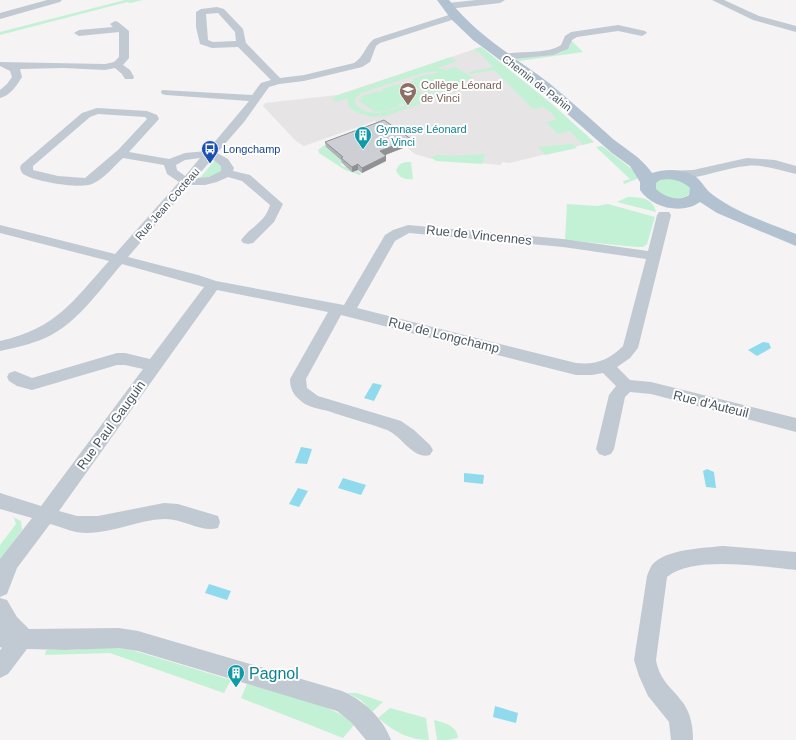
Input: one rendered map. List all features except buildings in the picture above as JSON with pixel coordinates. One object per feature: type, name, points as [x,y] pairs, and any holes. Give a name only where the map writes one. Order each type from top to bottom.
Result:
[{"type":"main road","name":"Chemin de Pahin","points":[[452,11],[504,57],[545,87],[617,150],[636,163],[689,180],[698,188]]},
{"type":"main road","name":"Chemin de Pahin","points":[[636,163],[644,173],[651,190]]},
{"type":"main road","points":[[671,174],[654,177],[651,190],[667,202],[701,203],[723,209]]},
{"type":"main road","points":[[685,202],[697,197],[699,191],[698,188]]},
{"type":"main road","points":[[698,188],[705,198],[723,209],[796,241]]},
{"type":"street","points":[[0,16],[57,0]]},
{"type":"street","name":"Rue Jean Cocteau","points":[[0,346],[37,336],[58,325],[72,312],[240,120],[262,87],[278,81],[304,78],[354,66],[366,60],[372,45],[377,41],[437,23],[452,11],[500,0]]},
{"type":"street","points":[[721,1],[756,18],[796,29]]},
{"type":"street","points":[[241,44],[212,45],[203,42],[201,12],[217,10],[222,12],[240,31],[241,44],[278,81]]},
{"type":"street","points":[[0,95],[14,83],[9,68],[51,66],[106,67],[117,65],[124,58],[124,31],[118,27],[79,33]]},
{"type":"street","points":[[504,57],[516,54],[559,50],[566,45],[568,38],[574,34],[618,28],[642,33]]},
{"type":"street","points":[[117,65],[126,72],[129,77]]},
{"type":"street","points":[[166,92],[256,98]]},
{"type":"street","points":[[102,111],[151,115],[153,121],[121,154],[96,177],[84,182],[78,183],[31,174],[26,170],[27,165],[90,113],[102,111]]},
{"type":"street","points":[[121,154],[170,163],[185,157],[210,154],[226,164],[228,168],[226,173]]},
{"type":"street","points":[[671,174],[693,174],[735,164],[752,162],[775,164],[796,170]]},
{"type":"street","points":[[170,163],[169,166],[173,174],[187,181],[210,180],[226,173],[246,178],[277,204],[276,208],[262,229],[248,240]]},
{"type":"street","points":[[698,188],[700,180],[706,171]]},
{"type":"street","name":"Rue de Longchamp","points":[[0,229],[193,278],[213,285],[342,310],[576,369],[592,370],[607,367],[620,359],[630,348],[664,215]]},
{"type":"street","name":"Rue de Vincennes","points":[[424,450],[408,435],[395,426],[312,400],[300,391],[298,385],[298,379],[390,238],[398,232],[408,229],[563,243],[654,256]]},
{"type":"street","name":"Rue Paul Gauguin","points":[[0,588],[4,568],[45,515],[213,285]]},
{"type":"street","points":[[15,377],[23,382],[32,384],[117,359],[126,359],[154,366]]},
{"type":"street","points":[[605,449],[617,395],[626,386],[607,367]]},
{"type":"street","name":"Rue d'Auteuil","points":[[626,386],[651,388],[796,425]]},
{"type":"street","points":[[0,501],[76,524],[98,524],[164,511],[178,512],[211,522]]},
{"type":"street","points":[[682,740],[682,724],[680,717],[654,685],[647,672],[645,660],[659,571],[665,565],[676,560],[723,554],[796,561]]},
{"type":"street","points":[[0,607],[10,624],[24,638]]},
{"type":"street","points":[[0,637],[66,640],[119,638],[138,641],[342,702],[356,710],[380,740]]},
{"type":"street","points":[[0,667],[24,638]]},
{"type":"shaded area","name":"Collège Léonard de Vinci","points":[[481,47],[553,105],[594,142],[510,163],[502,162],[501,165],[432,159],[415,154],[375,121],[304,146],[296,141],[263,106],[265,103],[337,95]]},
{"type":"green space","points":[[125,0],[143,0],[130,3],[127,2],[0,35],[0,32]]},
{"type":"green space","points":[[571,40],[583,52],[519,61],[516,58],[562,52],[570,46]]},
{"type":"green space","points":[[481,47],[553,105],[594,142],[583,145],[570,131],[558,134],[546,122],[556,120],[552,113],[543,107],[533,109],[494,70],[470,74],[468,72],[493,67],[480,53],[474,49]]},
{"type":"green space","points":[[451,57],[457,61],[437,68],[447,70],[455,67],[473,78],[464,81],[461,89],[386,116],[373,117],[361,114],[353,110],[348,105],[348,98],[336,102],[331,98]],"holes":[[[435,71],[439,72],[412,79],[414,81],[409,82],[427,94],[432,92],[435,94],[452,88],[450,90],[386,112],[384,112],[400,106],[398,104],[402,103],[405,105],[422,99],[420,97],[424,95],[406,83],[382,89],[384,91],[378,91],[360,97],[362,99],[358,100],[375,112],[380,111],[382,113],[370,112],[363,110],[355,103],[355,99],[361,93],[422,73]]]},
{"type":"green space","points":[[383,124],[326,147],[344,162],[340,164],[344,167],[348,166],[361,173],[360,175],[345,170],[319,153],[318,150],[323,146]]},
{"type":"green space","points":[[572,144],[577,148],[545,155],[538,147]]},
{"type":"green space","points":[[602,146],[637,173],[639,178],[624,184],[623,181],[630,179],[596,147]]},
{"type":"green space","points":[[485,154],[482,164],[436,161],[431,157],[437,155],[452,156]]},
{"type":"green space","points":[[214,161],[223,167],[221,172],[212,177],[200,178]]},
{"type":"green space","points":[[411,162],[413,179],[403,178],[396,170],[400,164]]},
{"type":"green space","points":[[672,178],[687,183],[691,189],[689,194],[681,198],[673,198],[657,192],[654,184],[658,180]]},
{"type":"green space","points":[[628,197],[637,197],[649,201],[656,212],[617,202]]},
{"type":"green space","points":[[567,204],[597,206],[608,204],[655,217],[647,244],[643,247],[637,247],[565,240]]},
{"type":"green space","points":[[11,516],[21,521],[22,530],[0,560],[0,545],[16,524],[14,518]]},
{"type":"green space","points":[[102,647],[121,648],[135,651],[231,680],[224,693],[110,653],[45,655],[46,650],[77,650]]},
{"type":"green space","points":[[247,684],[318,704],[344,716],[355,724],[343,738],[241,698]]},
{"type":"green space","points":[[347,693],[357,693],[383,702],[372,712],[361,700]]},
{"type":"green space","points":[[390,708],[426,718],[429,740],[421,740],[402,734],[378,718]]},
{"type":"green space","points":[[434,720],[453,727],[458,738],[437,740]]},
{"type":"water","points":[[763,342],[769,343],[771,348],[757,356],[748,350]]},
{"type":"water","points":[[373,383],[382,385],[374,401],[364,398]]},
{"type":"water","points":[[301,447],[312,449],[307,464],[295,463]]},
{"type":"water","points":[[707,469],[714,472],[716,488],[706,487],[703,471]]},
{"type":"water","points":[[464,473],[484,475],[483,484],[464,482]]},
{"type":"water","points":[[343,478],[366,485],[361,495],[338,488]]},
{"type":"water","points":[[298,488],[308,491],[299,507],[289,504]]},
{"type":"water","points":[[209,584],[231,591],[227,600],[205,593]]},
{"type":"water","points":[[495,706],[518,713],[516,723],[493,717]]},
{"type":"place","name":"Collège Léonard de Vinci","points":[[408,106]]},
{"type":"place","name":"Gymnase Léonard de Vinci","points":[[363,150]]},
{"type":"place","name":"Longchamp","points":[[210,164]]},
{"type":"place","name":"Pagnol","points":[[236,688]]}]
